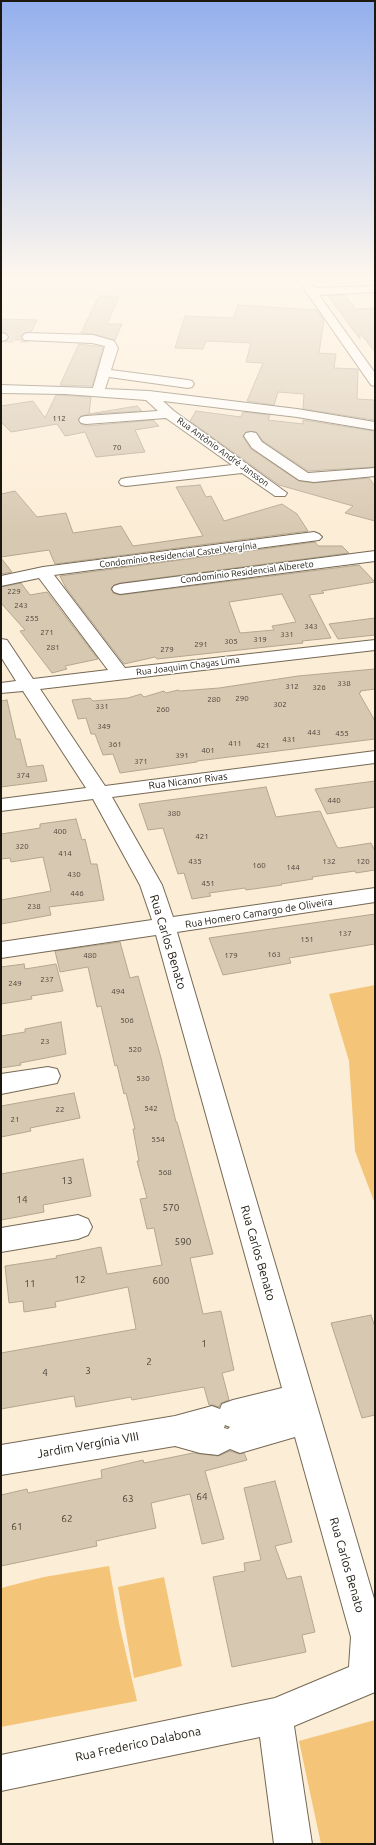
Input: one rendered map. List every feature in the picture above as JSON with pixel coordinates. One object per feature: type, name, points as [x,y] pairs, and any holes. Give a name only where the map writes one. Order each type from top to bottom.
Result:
[{"type":"street","points":[[98,391],[107,363]]},
{"type":"street","points":[[362,363],[375,382]]},
{"type":"street","points":[[104,373],[188,384]]},
{"type":"street","points":[[1,389],[98,391],[148,395],[250,406],[375,426]]},
{"type":"street","name":"Rua Antônio André Jansson","points":[[148,395],[169,414],[280,493]]},
{"type":"street","points":[[86,420],[169,414]]},
{"type":"street","points":[[251,436],[257,445],[304,477],[314,478],[375,472]]},
{"type":"street","points":[[126,482],[245,468]]},
{"type":"street","name":"Condomínio Residencial Castel Vergínia","points":[[1,581],[43,572],[314,537]]},
{"type":"street","name":"Condomínio Residencial Albereto","points":[[120,589],[375,556]]},
{"type":"street","points":[[43,572],[120,674]]},
{"type":"street","name":"Rua Carlos Benato","points":[[1,644],[99,792],[152,885],[302,1409],[372,1637],[366,1678],[275,1716]]},
{"type":"street","name":"Rua Joaquim Chagas Lima","points":[[1,688],[375,645]]},
{"type":"street","name":"Rua Nicanor Rivas","points":[[1,805],[375,757]]},
{"type":"street","name":"Rua Homero Camargo de Oliveira","points":[[1,950],[375,895]]},
{"type":"street","points":[[1,1084],[48,1076]]},
{"type":"street","points":[[1,1240],[78,1227]]},
{"type":"street","name":"Jardim Vergínia VIII","points":[[1,1460],[175,1431],[200,1438],[226,1428],[302,1409]]},
{"type":"street","points":[[275,1716],[293,1844]]},
{"type":"street","name":"Rua Frederico Dalabona","points":[[1,1773],[275,1716]]},
{"type":"shaded area","points":[[375,985],[375,1204],[355,1151],[349,1061],[329,994]]},
{"type":"shaded area","points":[[109,1566],[119,1623],[137,1701],[1,1727],[1,1588],[44,1577]]},
{"type":"shaded area","points":[[164,1577],[182,1666],[134,1678],[118,1587]]},
{"type":"shaded area","points":[[375,1720],[375,1844],[321,1844],[299,1741]]},
{"type":"building","points":[[70,363],[98,363],[92,386],[60,385]]},
{"type":"building","points":[[263,363],[335,363],[334,368],[358,369],[357,399],[374,400],[374,420],[303,409],[304,394],[278,392],[274,405],[247,401]]},
{"type":"building","points":[[56,395],[91,397],[89,414],[81,416],[78,419],[81,424],[86,426],[153,420],[159,426],[135,430],[145,452],[96,457],[85,432],[65,436],[57,424],[11,432],[1,422],[1,406],[33,401],[45,418]]},
{"type":"building","points":[[137,406],[142,411],[89,414]]},
{"type":"building","points":[[196,411],[241,417],[243,412],[270,415],[268,420],[303,424],[303,420],[374,431],[375,467],[308,471],[263,441],[256,432],[246,432],[243,437],[251,449],[299,481],[314,483],[369,478],[375,486],[375,521],[345,513],[353,506],[279,485],[190,421]]},
{"type":"building","points":[[200,485],[206,497],[211,496],[224,521],[282,504],[297,514],[308,531],[55,564],[49,550],[1,557],[1,494],[15,491],[37,517],[66,513],[73,533],[121,526],[133,546],[203,536],[176,487]]},
{"type":"building","points":[[315,542],[318,546],[342,546],[349,553],[120,583],[111,588],[113,593],[120,595],[359,565],[375,582],[322,591],[324,593],[309,595],[331,638],[302,641],[303,643],[157,659],[155,657],[124,664],[66,588],[60,576]],"holes":[[[282,594],[296,622],[272,626],[274,630],[240,633],[229,602]]]},
{"type":"building","points":[[1,558],[12,572],[1,574]]},
{"type":"building","points":[[21,583],[30,595],[47,592],[98,659],[65,666],[67,669],[52,673],[20,631],[25,630],[1,603],[1,587]]},
{"type":"building","points":[[375,618],[375,635],[338,639],[329,624]]},
{"type":"building","points":[[375,669],[375,689],[360,691],[361,692],[359,693],[375,721],[375,739],[197,761],[120,773],[113,754],[103,755],[95,734],[91,734],[86,718],[78,719],[72,700],[90,698],[93,701],[128,698],[141,694],[144,697],[164,691],[166,693],[178,690],[219,688],[298,676]]},
{"type":"building","points":[[7,700],[16,739],[20,739],[27,767],[43,765],[47,781],[1,787],[1,701]]},
{"type":"building","points":[[375,781],[375,807],[327,814],[315,789]]},
{"type":"building","points":[[266,787],[276,817],[320,811],[337,847],[339,848],[371,843],[375,851],[375,870],[356,873],[355,871],[312,877],[313,879],[246,890],[245,888],[209,893],[211,896],[192,899],[184,873],[178,874],[163,828],[148,830],[139,804]]},
{"type":"building","points":[[76,819],[82,840],[85,839],[91,864],[97,864],[104,900],[49,907],[51,915],[1,924],[1,900],[51,891],[43,857],[11,862],[10,858],[1,859],[1,834],[40,828],[40,824]]},
{"type":"building","points":[[375,914],[375,944],[289,958],[291,963],[223,975],[209,938]]},
{"type":"building","points":[[120,942],[130,978],[138,976],[161,1058],[176,1122],[213,1254],[190,1258],[203,1314],[221,1311],[234,1370],[222,1373],[229,1400],[221,1403],[219,1407],[209,1405],[204,1387],[132,1400],[131,1397],[76,1407],[74,1396],[1,1409],[1,1353],[136,1329],[128,1287],[55,1302],[56,1307],[24,1312],[23,1301],[9,1303],[5,1266],[57,1258],[56,1256],[101,1247],[107,1274],[162,1265],[154,1228],[147,1229],[140,1199],[147,1198],[137,1161],[139,1161],[133,1129],[135,1129],[126,1093],[124,1094],[117,1065],[115,1066],[101,1006],[97,1007],[88,967],[60,972],[55,951]]},
{"type":"building","points":[[24,964],[25,969],[56,964],[63,991],[31,996],[32,999],[1,1004],[1,967]]},
{"type":"building","points":[[61,1022],[66,1054],[20,1063],[21,1065],[1,1068],[1,1036],[25,1032],[25,1029]]},
{"type":"building","points":[[74,1093],[80,1118],[30,1128],[31,1131],[1,1137],[1,1106]]},
{"type":"building","points":[[83,1159],[91,1196],[43,1205],[44,1212],[1,1220],[1,1174]]},
{"type":"building","points":[[371,1315],[375,1327],[375,1415],[362,1418],[331,1323]]},
{"type":"building","points":[[230,1451],[239,1454],[244,1453],[247,1460],[205,1471],[224,1539],[202,1544],[190,1494],[151,1503],[156,1528],[96,1541],[97,1546],[1,1566],[1,1495],[27,1489],[28,1493],[102,1478],[101,1470],[143,1460],[144,1463],[193,1453],[218,1456]]},
{"type":"building","points":[[275,1481],[292,1542],[275,1546],[287,1579],[301,1576],[315,1632],[302,1635],[306,1652],[232,1667],[213,1577],[245,1571],[244,1563],[261,1560],[244,1488]]}]
